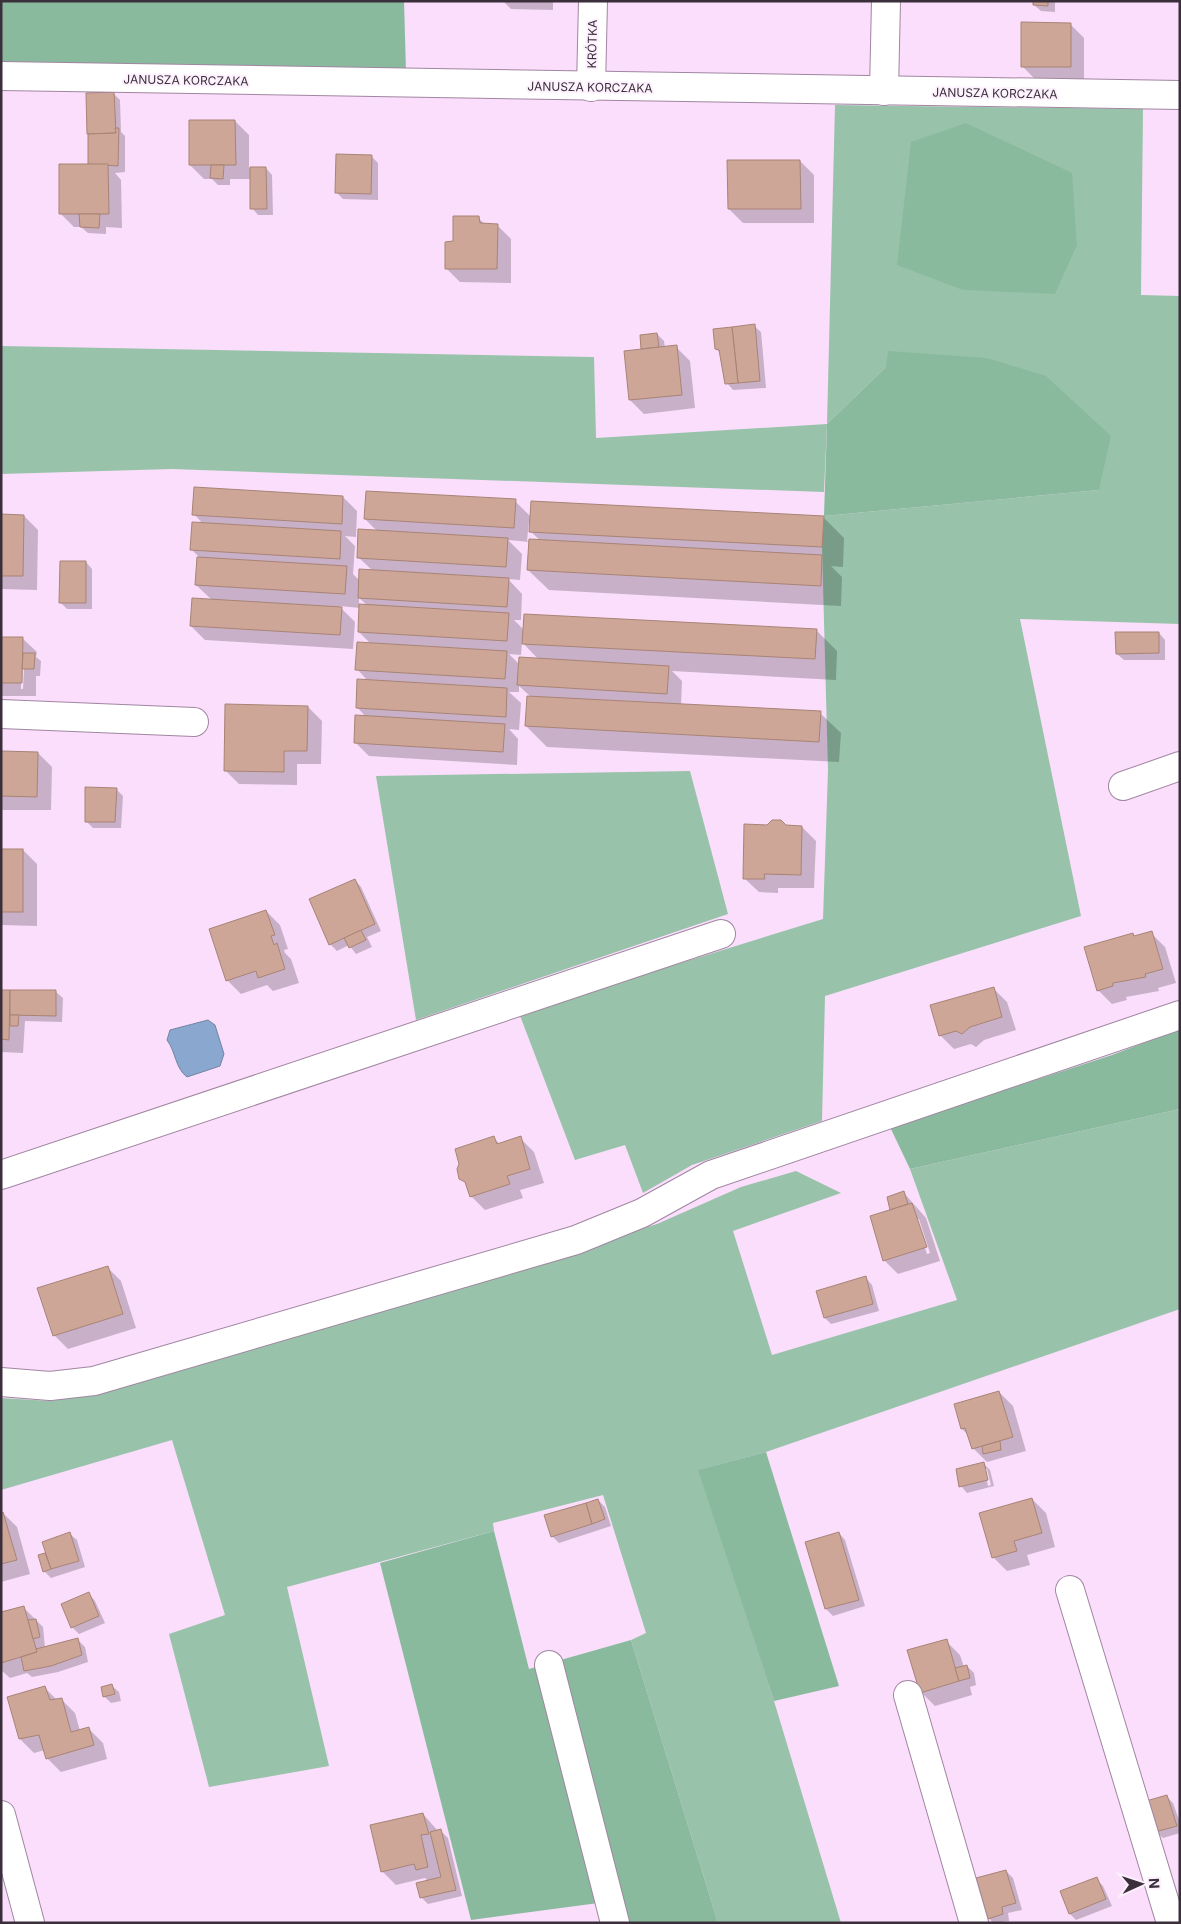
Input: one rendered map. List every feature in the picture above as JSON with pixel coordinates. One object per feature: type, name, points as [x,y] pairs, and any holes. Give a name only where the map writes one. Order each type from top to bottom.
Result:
[{"type":"street","name":"KRÓTKA","points":[[591,87],[593,1]]},
{"type":"street","points":[[884,91],[886,1]]},
{"type":"street","name":"JANUSZA KORCZAKA","points":[[1,76],[1180,95]]},
{"type":"street","points":[[1,714],[194,722]]},
{"type":"street","points":[[1124,786],[1180,766]]},
{"type":"street","points":[[1,1175],[721,934]]},
{"type":"street","points":[[1,1382],[50,1386],[94,1381],[576,1240],[642,1213],[711,1175],[1180,1015]]},
{"type":"street","points":[[1070,1590],[1171,1923]]},
{"type":"street","points":[[549,1665],[615,1923]]},
{"type":"street","points":[[908,1694],[974,1923]]},
{"type":"street","points":[[1,1815],[30,1923]]},
{"type":"green space","points":[[1,1],[404,1],[406,72],[1,64]]},
{"type":"green space","points":[[835,105],[1143,109],[1141,295],[1180,296],[1180,624],[1020,619],[1081,916],[825,996],[822,1121],[692,1165],[643,1193],[625,1145],[575,1160],[519,1013],[823,919],[828,770],[822,547],[824,516],[1099,490],[886,367],[827,424]]},
{"type":"green space","points":[[966,123],[1072,173],[1077,245],[1055,294],[963,290],[897,265],[911,142]]},
{"type":"green space","points":[[1,346],[594,357],[596,438],[827,424],[824,492],[172,469],[1,474]]},
{"type":"green space","points":[[888,351],[987,358],[1046,376],[1111,436],[1099,490],[824,516],[827,424],[886,367]]},
{"type":"green space","points":[[690,771],[728,914],[416,1020],[376,776]]},
{"type":"green space","points":[[1180,1029],[1180,1109],[910,1169],[890,1127],[1112,1055]]},
{"type":"green space","points":[[1180,1109],[1180,1309],[766,1452],[699,1470],[774,1701],[841,1923],[718,1923],[631,1640],[646,1633],[603,1495],[493,1523],[494,1531],[287,1587],[329,1766],[209,1787],[169,1634],[225,1615],[172,1440],[1,1490],[1,1398],[51,1401],[131,1384],[657,1224],[741,1187],[796,1171],[841,1193],[733,1231],[772,1355],[957,1300],[910,1169]]},
{"type":"green space","points":[[766,1452],[839,1686],[774,1701],[698,1470]]},
{"type":"green space","points":[[494,1531],[529,1669],[631,1640],[718,1923],[627,1923],[621,1900],[471,1920],[380,1563]]},
{"type":"water","points":[[208,1020],[215,1025],[224,1054],[220,1066],[187,1077],[180,1069],[167,1040],[170,1030]]},
{"type":"building","points":[[1033,1],[1048,1],[1048,6],[1033,5]]},
{"type":"building","points":[[1021,22],[1071,23],[1071,67],[1021,67]]},
{"type":"building","points":[[114,92],[116,133],[87,134],[86,93]]},
{"type":"building","points":[[189,120],[235,120],[236,165],[189,165]]},
{"type":"building","points":[[115,128],[119,128],[118,166],[88,164],[88,134],[116,133]]},
{"type":"building","points":[[336,154],[372,155],[371,194],[335,193]]},
{"type":"building","points":[[727,160],[800,160],[801,209],[728,209]]},
{"type":"building","points":[[59,164],[108,164],[109,214],[59,214]]},
{"type":"building","points":[[211,165],[224,165],[223,179],[210,178]]},
{"type":"building","points":[[250,167],[266,167],[267,209],[250,209]]},
{"type":"building","points":[[79,214],[100,214],[99,228],[80,227]]},
{"type":"building","points":[[453,216],[479,216],[480,223],[498,224],[497,269],[445,269],[445,242],[453,241]]},
{"type":"building","points":[[755,324],[760,381],[738,383],[732,327]]},
{"type":"building","points":[[732,327],[738,383],[725,384],[719,350],[715,349],[713,329]]},
{"type":"building","points":[[657,333],[659,347],[641,349],[640,335]]},
{"type":"building","points":[[677,345],[682,395],[629,400],[624,351]]},
{"type":"building","points":[[194,487],[343,496],[342,524],[192,515]]},
{"type":"building","points":[[366,491],[516,499],[514,528],[364,519]]},
{"type":"building","points":[[531,501],[824,516],[822,547],[529,532]]},
{"type":"building","points":[[1,514],[24,515],[23,576],[1,576]]},
{"type":"building","points":[[192,522],[341,531],[340,559],[190,550]]},
{"type":"building","points":[[358,529],[508,538],[506,567],[357,558]]},
{"type":"building","points":[[529,539],[822,555],[821,586],[527,570]]},
{"type":"building","points":[[197,557],[347,566],[345,594],[195,585]]},
{"type":"building","points":[[60,561],[86,561],[86,603],[59,603]]},
{"type":"building","points":[[359,569],[509,578],[507,607],[358,598]]},
{"type":"building","points":[[192,598],[342,607],[340,635],[190,626]]},
{"type":"building","points":[[359,604],[509,613],[507,641],[358,632]]},
{"type":"building","points":[[524,614],[817,629],[815,659],[522,644]]},
{"type":"building","points":[[1115,632],[1159,632],[1159,653],[1116,654]]},
{"type":"building","points":[[1,637],[23,637],[22,683],[1,683]]},
{"type":"building","points":[[357,642],[507,651],[505,679],[355,670]]},
{"type":"building","points":[[23,653],[35,653],[34,669],[22,669]]},
{"type":"building","points":[[519,657],[669,666],[667,694],[517,685]]},
{"type":"building","points":[[357,679],[507,688],[506,717],[356,708]]},
{"type":"building","points":[[527,696],[821,711],[819,742],[525,726]]},
{"type":"building","points":[[225,704],[308,706],[307,751],[284,751],[284,772],[224,771]]},
{"type":"building","points":[[355,715],[505,724],[503,752],[354,743]]},
{"type":"building","points":[[1,751],[38,752],[37,797],[1,796]]},
{"type":"building","points":[[85,787],[117,788],[115,822],[85,822]]},
{"type":"building","points":[[772,820],[781,820],[786,825],[802,826],[801,875],[764,874],[765,879],[743,879],[744,824],[767,825]]},
{"type":"building","points":[[1,849],[23,849],[23,912],[1,912]]},
{"type":"building","points":[[355,879],[375,924],[329,945],[309,899]]},
{"type":"building","points":[[266,910],[275,935],[271,936],[274,945],[277,943],[285,969],[258,978],[256,971],[226,981],[209,929]]},
{"type":"building","points":[[361,930],[366,940],[349,948],[344,938]]},
{"type":"building","points":[[1152,931],[1163,969],[1145,974],[1146,977],[1113,983],[1113,986],[1097,991],[1084,947],[1133,933],[1134,936]]},
{"type":"building","points":[[994,987],[1002,1017],[970,1027],[962,1034],[956,1031],[939,1036],[930,1005]]},
{"type":"building","points":[[1,990],[10,990],[9,1040],[1,1039]]},
{"type":"building","points":[[10,990],[56,990],[56,1016],[10,1015]]},
{"type":"building","points":[[10,1015],[19,1015],[18,1026],[10,1026]]},
{"type":"building","points":[[494,1136],[497,1144],[521,1136],[530,1169],[507,1176],[510,1184],[470,1197],[465,1182],[459,1179],[457,1169],[459,1164],[455,1149]]},
{"type":"building","points":[[904,1191],[908,1204],[890,1210],[887,1197]]},
{"type":"building","points":[[912,1203],[927,1247],[883,1261],[870,1216]]},
{"type":"building","points":[[108,1266],[123,1314],[53,1336],[37,1288]]},
{"type":"building","points":[[866,1276],[873,1304],[824,1318],[816,1291]]},
{"type":"building","points":[[999,1391],[1013,1437],[972,1449],[965,1428],[961,1429],[954,1404]]},
{"type":"building","points":[[1000,1441],[1001,1450],[983,1454],[982,1446]]},
{"type":"building","points":[[984,1462],[988,1480],[959,1487],[956,1469]]},
{"type":"building","points":[[1032,1498],[1042,1533],[1014,1541],[1017,1551],[992,1558],[979,1513]]},
{"type":"building","points":[[598,1499],[605,1519],[592,1524],[586,1503]]},
{"type":"building","points":[[586,1503],[592,1524],[551,1537],[544,1515]]},
{"type":"building","points":[[3,1512],[17,1560],[1,1564],[1,1513]]},
{"type":"building","points":[[70,1532],[79,1561],[51,1569],[42,1542]]},
{"type":"building","points":[[839,1532],[859,1600],[825,1609],[805,1542]]},
{"type":"building","points":[[45,1553],[51,1569],[43,1572],[38,1555]]},
{"type":"building","points":[[89,1592],[99,1616],[71,1628],[61,1604]]},
{"type":"building","points":[[24,1606],[37,1652],[1,1663],[1,1612]]},
{"type":"building","points":[[36,1619],[40,1637],[33,1639],[28,1620]]},
{"type":"building","points":[[78,1638],[82,1655],[51,1666],[24,1671],[21,1657],[37,1652],[36,1649]]},
{"type":"building","points":[[947,1639],[959,1681],[920,1693],[907,1650]]},
{"type":"building","points":[[967,1665],[970,1678],[959,1681],[955,1668]]},
{"type":"building","points":[[112,1684],[115,1694],[103,1697],[101,1687]]},
{"type":"building","points":[[45,1686],[50,1700],[62,1698],[71,1732],[89,1727],[94,1745],[46,1759],[39,1735],[19,1739],[7,1697]]},
{"type":"building","points":[[1167,1795],[1177,1826],[1155,1832],[1146,1801]]},
{"type":"building","points":[[423,1813],[429,1834],[421,1835],[428,1867],[416,1870],[414,1864],[381,1872],[370,1825]]},
{"type":"building","points":[[441,1829],[456,1890],[420,1898],[416,1883],[441,1877],[430,1832]]},
{"type":"building","points":[[1006,1870],[1016,1903],[1002,1907],[1003,1914],[988,1919],[976,1878]]},
{"type":"building","points":[[1097,1877],[1106,1899],[1069,1914],[1060,1891]]}]
